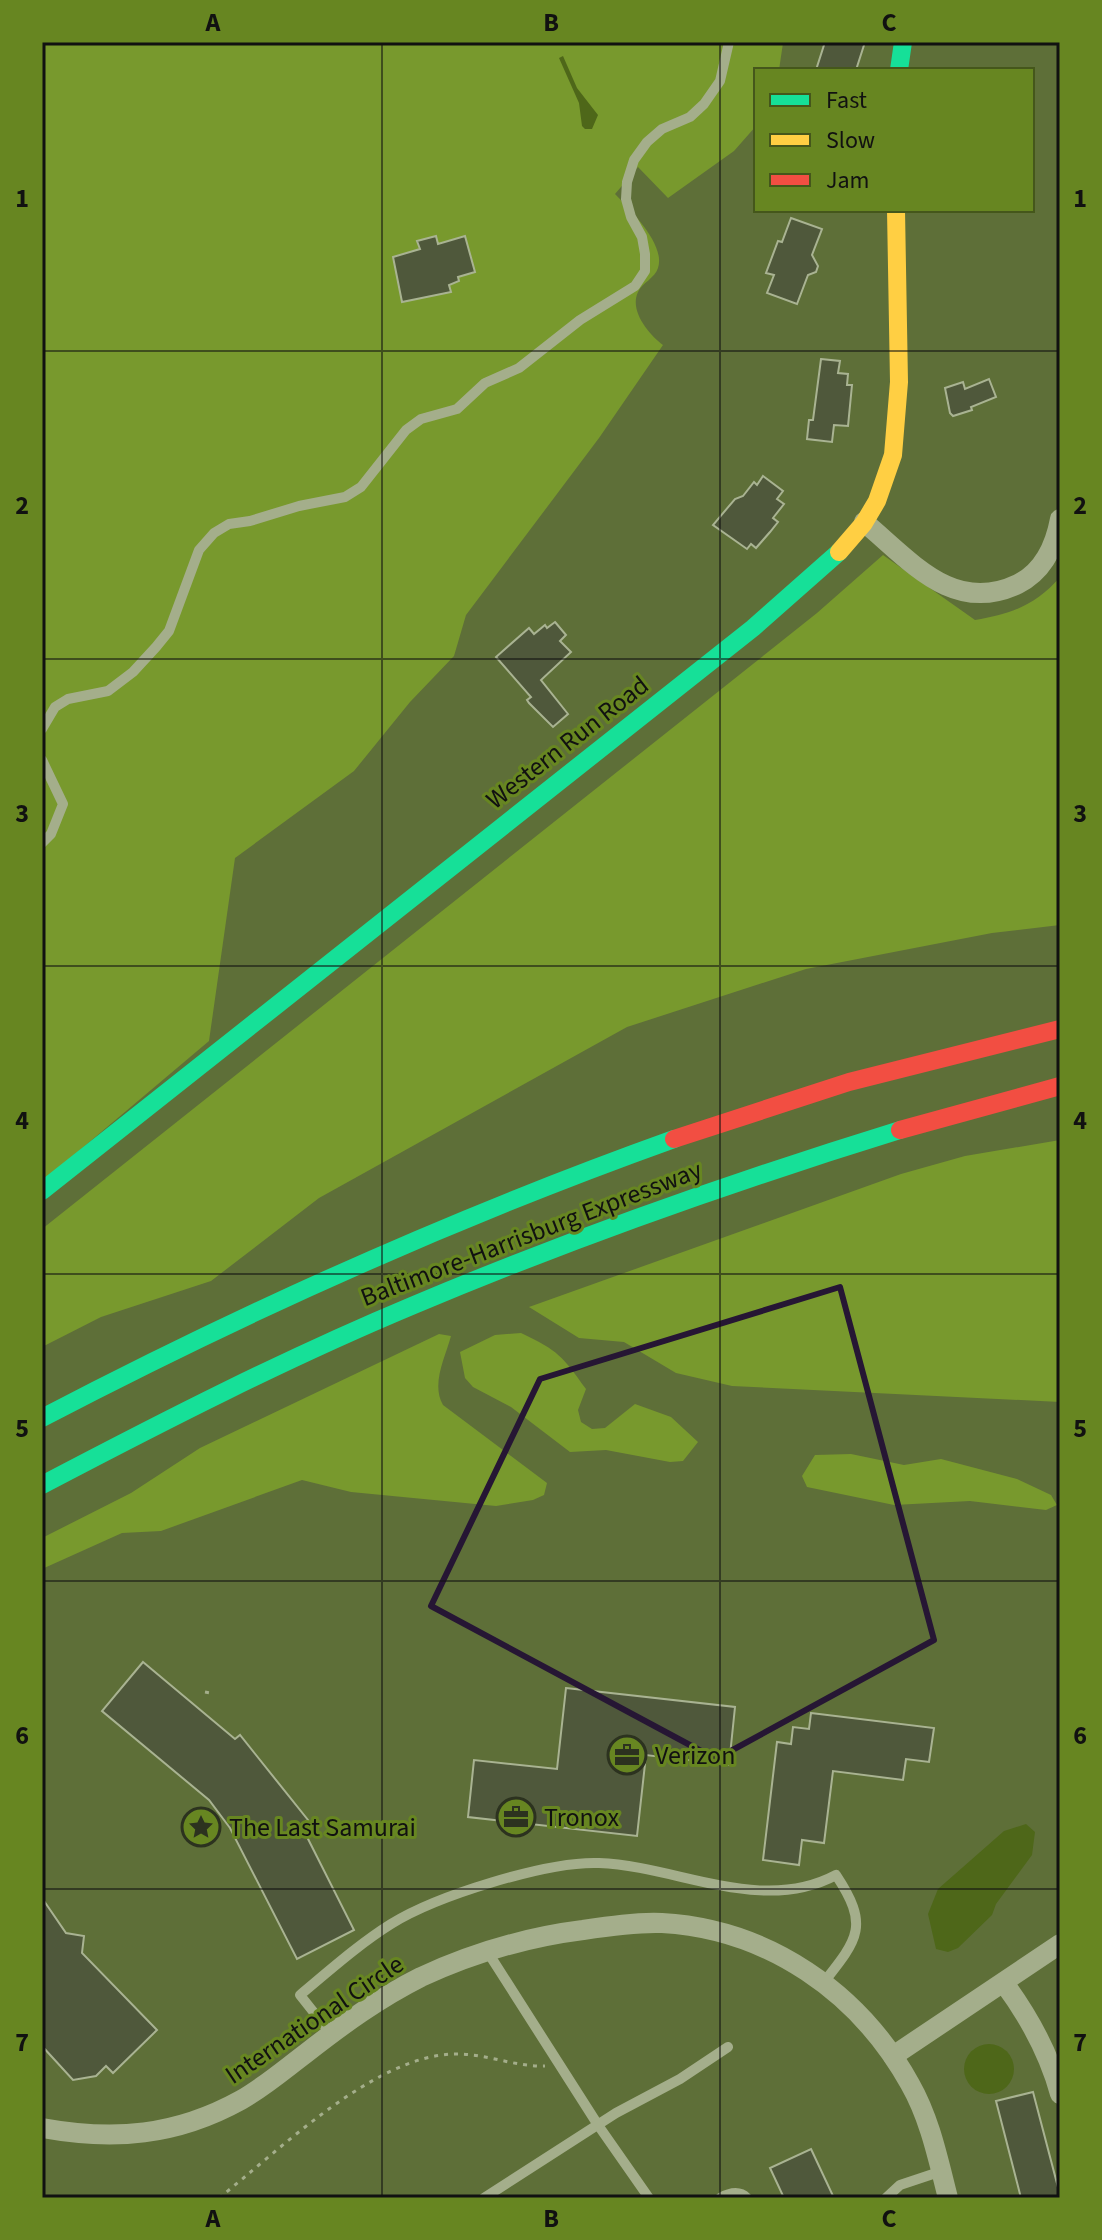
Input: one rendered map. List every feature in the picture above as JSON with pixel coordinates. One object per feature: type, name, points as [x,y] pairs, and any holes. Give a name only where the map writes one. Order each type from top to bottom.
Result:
[{"type":"main road","points":[[899,68],[903,42]]},
{"type":"main road","name":"Western Run Road","points":[[42,1191],[753,628],[809,580],[864,522],[890,474],[896,440],[899,401],[896,212]]},
{"type":"main road","name":"Baltimore-Harrisburg Expressway","points":[[42,1418],[174,1349],[296,1291],[525,1195],[654,1146],[783,1103],[1060,1029]]},
{"type":"main road","name":"Baltimore-Harrisburg Expressway","points":[[42,1485],[185,1411],[330,1342],[546,1251],[801,1159],[951,1114],[1060,1086]]},
{"type":"street","points":[[864,522],[933,578],[953,589],[976,595],[1000,592],[1023,581],[1039,568],[1051,551],[1060,519]]},
{"type":"street","name":"International Circle","points":[[42,2128],[109,2136],[140,2134],[178,2126],[243,2099],[395,1991],[453,1963],[551,1934],[625,1924],[659,1923],[692,1926],[745,1941],[796,1963],[857,2010],[893,2056],[924,2113],[948,2198]]},
{"type":"street","points":[[893,2056],[1060,1944]]},
{"type":"street","points":[[1004,1983],[1040,2040],[1060,2094]]},
{"type":"lane","points":[[42,729],[55,707],[68,699],[108,691],[133,672],[156,647],[169,631],[199,550],[214,533],[229,524],[345,497],[361,487],[406,430],[421,419],[457,409],[485,383],[519,368],[580,320],[635,286],[645,271],[645,254],[642,237],[626,199],[627,182],[634,160],[647,142],[662,129],[690,117],[704,104],[720,81],[729,42]]},
{"type":"lane","points":[[42,760],[63,804],[51,834],[42,843]]},
{"type":"lane","points":[[331,2034],[300,1995],[347,1956],[393,1923],[439,1902],[560,1865],[598,1863],[627,1866],[761,1892],[797,1890],[836,1875],[853,1902],[857,1915],[856,1928],[853,1943],[824,1982]]},
{"type":"lane","points":[[487,1951],[598,2125],[649,2198]]},
{"type":"lane","points":[[484,2198],[728,2047]]},
{"type":"lane","points":[[886,2198],[900,2185],[942,2171]]},
{"type":"lane","points":[[720,2198],[730,2193],[743,2194],[747,2198]]},
{"type":"path","points":[[205,1692],[211,1693]]},
{"type":"path","points":[[219,2198],[335,2105],[398,2066],[453,2054],[536,2066],[560,2066]]},
{"type":"highlighted area","points":[[840,1287],[934,1640],[716,1759],[431,1606],[540,1379]]},
{"type":"shaded area","points":[[42,42],[783,43],[779,68],[754,68],[754,128],[734,151],[668,198],[638,167],[615,194],[645,228],[657,248],[658,268],[638,292],[636,307],[647,328],[663,345],[599,438],[466,615],[454,656],[410,702],[354,771],[235,858],[209,1041],[42,1182]]},
{"type":"shaded area","points":[[563,56],[577,88],[598,115],[592,129],[582,126],[579,103],[559,58]]},
{"type":"shaded area","points":[[883,555],[975,620],[1022,607],[1042,595],[1060,577],[1060,925],[992,933],[806,969],[627,1027],[319,1198],[211,1281],[101,1317],[42,1347],[42,1229],[817,613]]},
{"type":"shaded area","points":[[1060,1140],[1060,1402],[732,1386],[676,1373],[624,1342],[579,1338],[529,1307],[901,1174],[965,1156]]},
{"type":"shaded area","points":[[521,1333],[552,1350],[578,1378],[586,1389],[578,1410],[581,1422],[592,1429],[605,1428],[635,1404],[671,1417],[698,1442],[683,1461],[670,1462],[606,1450],[570,1452],[511,1407],[473,1387],[465,1378],[460,1352],[495,1335]]},
{"type":"shaded area","points":[[439,1334],[451,1336],[438,1388],[443,1405],[547,1483],[544,1495],[533,1500],[496,1506],[351,1492],[302,1480],[161,1531],[122,1533],[42,1569],[42,1538],[131,1493],[200,1448]]},
{"type":"shaded area","points":[[851,1454],[904,1465],[941,1459],[1017,1479],[1051,1495],[1057,1505],[1046,1510],[970,1501],[894,1505],[807,1487],[802,1476],[815,1455]]},
{"type":"shaded area","points":[[1026,1824],[1035,1832],[1032,1855],[996,1904],[992,1915],[958,1948],[948,1952],[936,1949],[928,1914],[938,1889],[1004,1831]]},
{"type":"shaded area","points":[[989,2044],[1007,2051],[1014,2069],[1007,2087],[989,2094],[971,2087],[964,2069],[971,2051]]},
{"type":"building","points":[[825,42],[865,42],[857,68],[817,68]]},
{"type":"building","points":[[791,218],[822,229],[812,255],[818,266],[816,272],[808,275],[797,304],[767,293],[774,275],[766,273]]},
{"type":"building","points":[[436,236],[438,244],[465,236],[475,272],[458,277],[459,281],[449,285],[451,292],[402,302],[393,257],[420,249],[417,241]]},
{"type":"building","points":[[821,359],[840,361],[838,373],[848,374],[847,385],[852,385],[848,426],[834,425],[832,442],[807,439],[809,420],[813,420]]},
{"type":"building","points":[[989,379],[996,397],[971,407],[972,410],[953,416],[950,413],[945,388],[963,382],[965,389]]},
{"type":"building","points":[[763,476],[783,491],[777,499],[784,504],[773,518],[778,522],[770,532],[756,548],[751,544],[747,549],[713,525],[735,499],[743,496],[754,482],[757,485]]},
{"type":"building","points":[[555,622],[566,635],[560,641],[571,652],[541,680],[568,714],[553,727],[529,703],[527,700],[531,697],[496,657],[529,628],[534,634]]},
{"type":"building","points":[[143,1662],[235,1739],[240,1735],[308,1820],[301,1825],[354,1930],[297,1959],[230,1828],[209,1800],[102,1711]]},
{"type":"building","points":[[566,1688],[735,1707],[729,1765],[646,1755],[637,1836],[468,1817],[474,1760],[557,1769]]},
{"type":"building","points":[[811,1713],[934,1728],[929,1762],[906,1759],[903,1780],[833,1771],[824,1843],[802,1840],[799,1865],[763,1860],[777,1742],[791,1744],[793,1727],[809,1729]]},
{"type":"building","points":[[42,1898],[66,1933],[84,1936],[82,1953],[157,2030],[113,2073],[106,2066],[96,2076],[73,2080],[42,2046]]},
{"type":"building","points":[[1033,2092],[1060,2198],[1021,2198],[996,2101]]},
{"type":"building","points":[[811,2149],[834,2198],[784,2198],[770,2168]]},
{"type":"traffic: fast","points":[[899,68],[903,42]]},
{"type":"traffic: fast","points":[[42,1191],[753,628],[839,552]]},
{"type":"traffic: fast","points":[[42,1485],[226,1391],[414,1305],[655,1212],[900,1130]]},
{"type":"traffic: fast","points":[[42,1418],[197,1340],[432,1233],[674,1139]]},
{"type":"traffic: slow","points":[[839,552],[864,523],[877,501],[893,455],[899,382],[896,212]]},
{"type":"traffic: jam","points":[[674,1139],[849,1082],[1060,1029]]},
{"type":"traffic: jam","points":[[900,1130],[1060,1086]]},
{"type":"place","name":"Verizon","points":[[627,1755]]},
{"type":"place","name":"Tronox","points":[[516,1817]]},
{"type":"place","name":"The Last Samurai","points":[[201,1827]]}]
